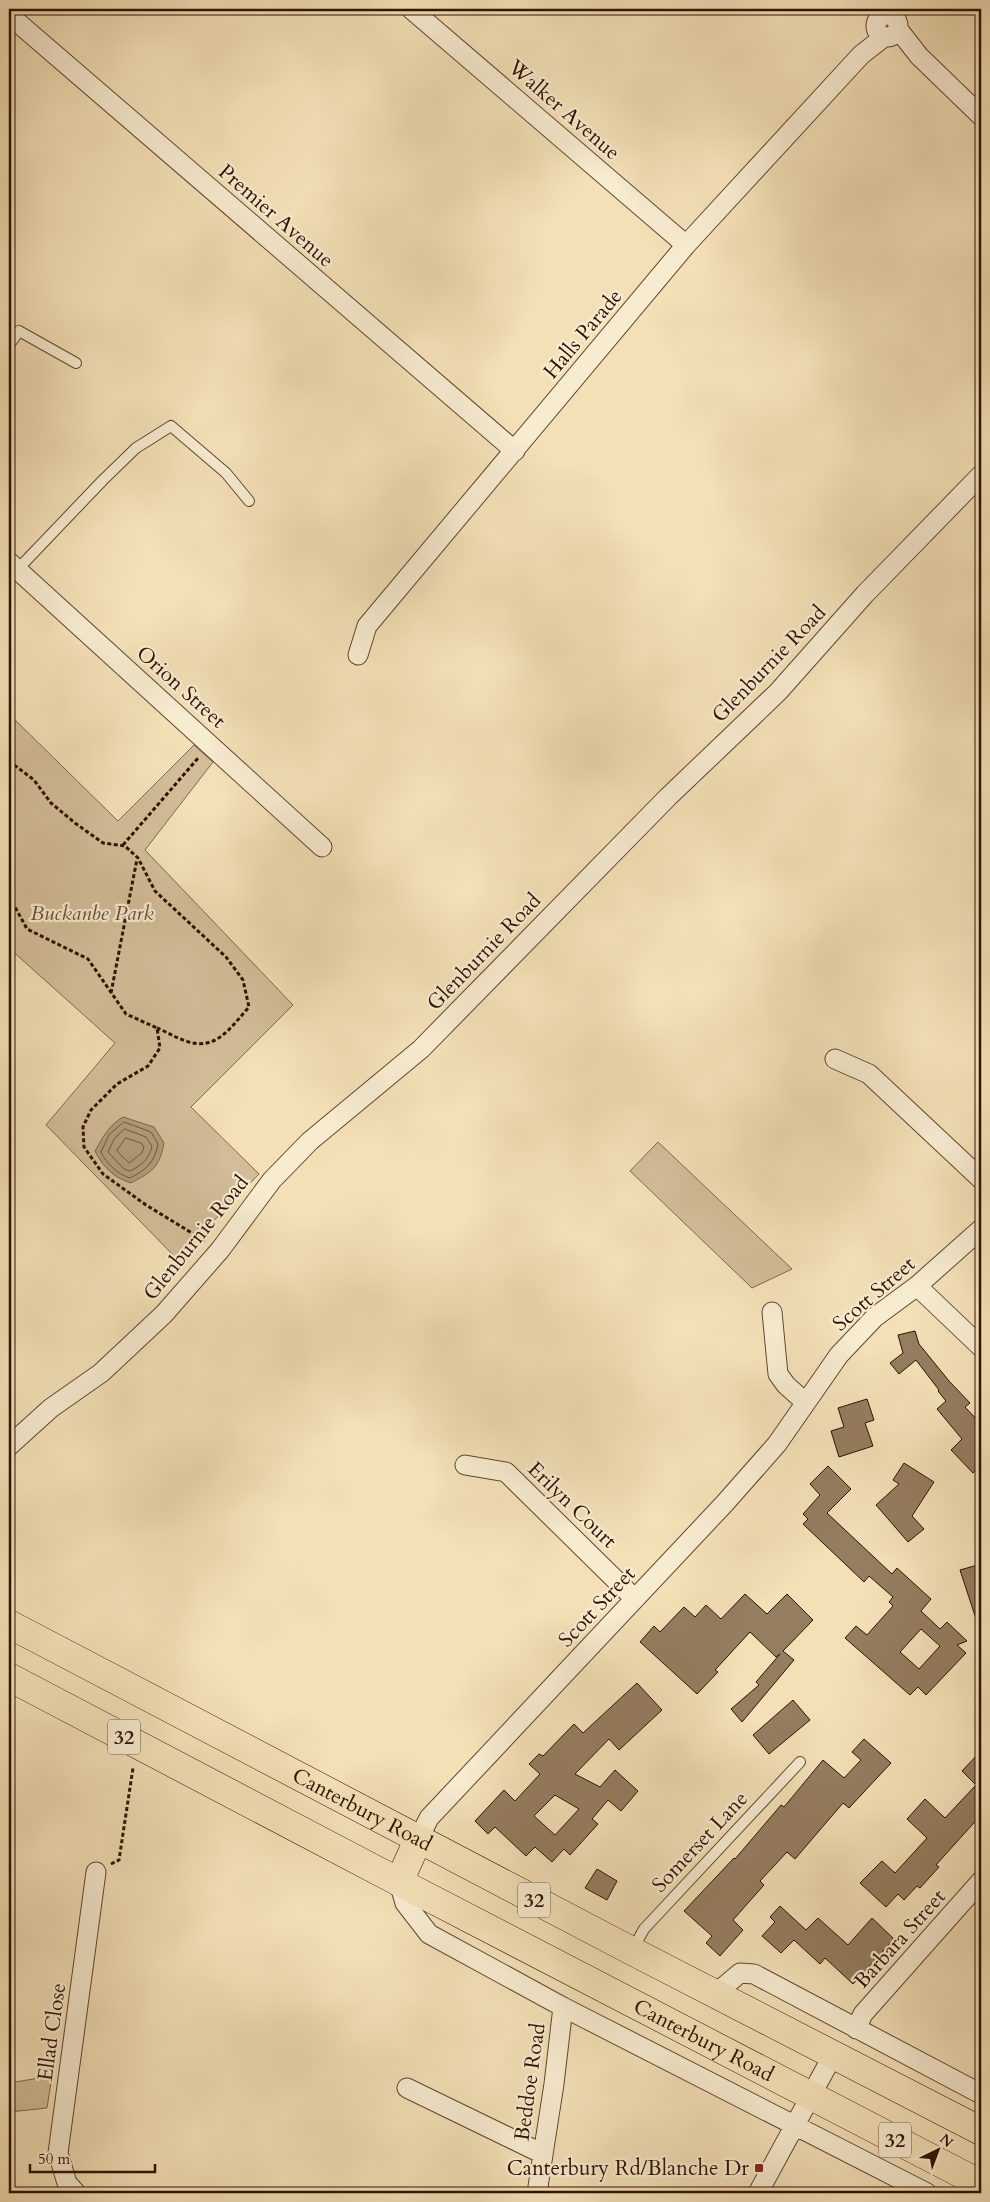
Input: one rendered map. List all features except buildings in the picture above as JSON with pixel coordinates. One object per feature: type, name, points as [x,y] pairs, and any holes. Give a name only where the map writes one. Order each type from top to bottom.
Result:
[{"type":"main road","name":"Canterbury Road","points":[[9,1624],[418,1840],[981,2132]]},
{"type":"main road","name":"Canterbury Road","points":[[9,1677],[981,2184]]},
{"type":"main road","points":[[399,1882],[418,1840]]},
{"type":"street","name":"Walker Avenue","points":[[412,9],[686,245]]},
{"type":"street","points":[[865,9],[889,21],[919,56],[981,116]]},
{"type":"street","name":"Premier Avenue","points":[[9,15],[515,451]]},
{"type":"street","name":"Halls Parade","points":[[358,655],[366,626],[515,451],[686,245],[861,55],[889,21]]},
{"type":"street","name":"Glenburnie Road","points":[[9,1445],[51,1408],[108,1366],[164,1314],[220,1250],[272,1180],[310,1141],[421,1049],[668,797],[778,692],[865,594],[981,475]]},
{"type":"street","name":"Orion Street","points":[[13,566],[322,846]]},
{"type":"street","points":[[835,1058],[869,1074],[981,1179]]},
{"type":"street","name":"Scott Street","points":[[418,1840],[430,1818],[636,1599],[777,1444],[839,1355],[875,1317],[917,1286],[981,1230]]},
{"type":"street","points":[[917,1286],[981,1347]]},
{"type":"street","points":[[772,1312],[778,1374],[786,1385],[805,1402]]},
{"type":"street","name":"Erilyn Court","points":[[465,1465],[506,1472],[636,1599]]},
{"type":"street","name":"Ellad Close","points":[[76,2193],[67,2183],[58,2153],[96,1872]]},
{"type":"street","name":"Barbara Street","points":[[856,2029],[863,2014],[981,1881]]},
{"type":"street","name":"Canterbury Road","points":[[399,1882],[405,1903],[429,1934],[563,2007],[927,2193]]},
{"type":"street","points":[[715,1994],[740,1973],[754,1974],[981,2094]]},
{"type":"street","name":"Beddoe Road","points":[[537,2193],[554,2084],[563,2007]]},
{"type":"street","points":[[758,2193],[833,2055]]},
{"type":"street","points":[[407,2088],[543,2154]]},
{"type":"lane","points":[[9,345],[19,330],[76,363]]},
{"type":"lane","points":[[13,566],[136,448],[171,426],[226,473],[249,501]]},
{"type":"lane","name":"Somerset Lane","points":[[632,1951],[644,1929],[800,1762]]},
{"type":"path","points":[[123,846],[210,744]]},
{"type":"path","points":[[9,761],[34,780],[51,803],[76,823],[103,843],[123,846],[138,858],[154,891],[226,957],[243,980],[249,1007],[219,1040],[200,1044],[186,1042],[126,1014],[88,959],[27,929],[9,896]]},
{"type":"path","points":[[111,994],[138,858]]},
{"type":"path","points":[[157,1028],[160,1048],[148,1066],[117,1084],[91,1110],[83,1127],[84,1148],[103,1174],[146,1205],[220,1250]]},
{"type":"path","points":[[96,1872],[120,1860],[133,1768]]},
{"type":"green space","name":"Buckanbe Park","points":[[9,714],[118,821],[194,745],[213,762],[145,850],[293,1005],[191,1107],[259,1174],[177,1259],[46,1125],[115,1043],[9,948]]},
{"type":"green space","points":[[658,1142],[792,1269],[752,1288],[630,1171]]},
{"type":"green space","points":[[52,2076],[47,2108],[9,2112],[9,2083]]},
{"type":"water","points":[[123,1117],[154,1127],[164,1143],[160,1158],[154,1168],[131,1183],[119,1178],[110,1171],[95,1151],[110,1128]]},
{"type":"place","name":"Canterbury Rd/Blanche Dr","points":[[759,2168]]}]
